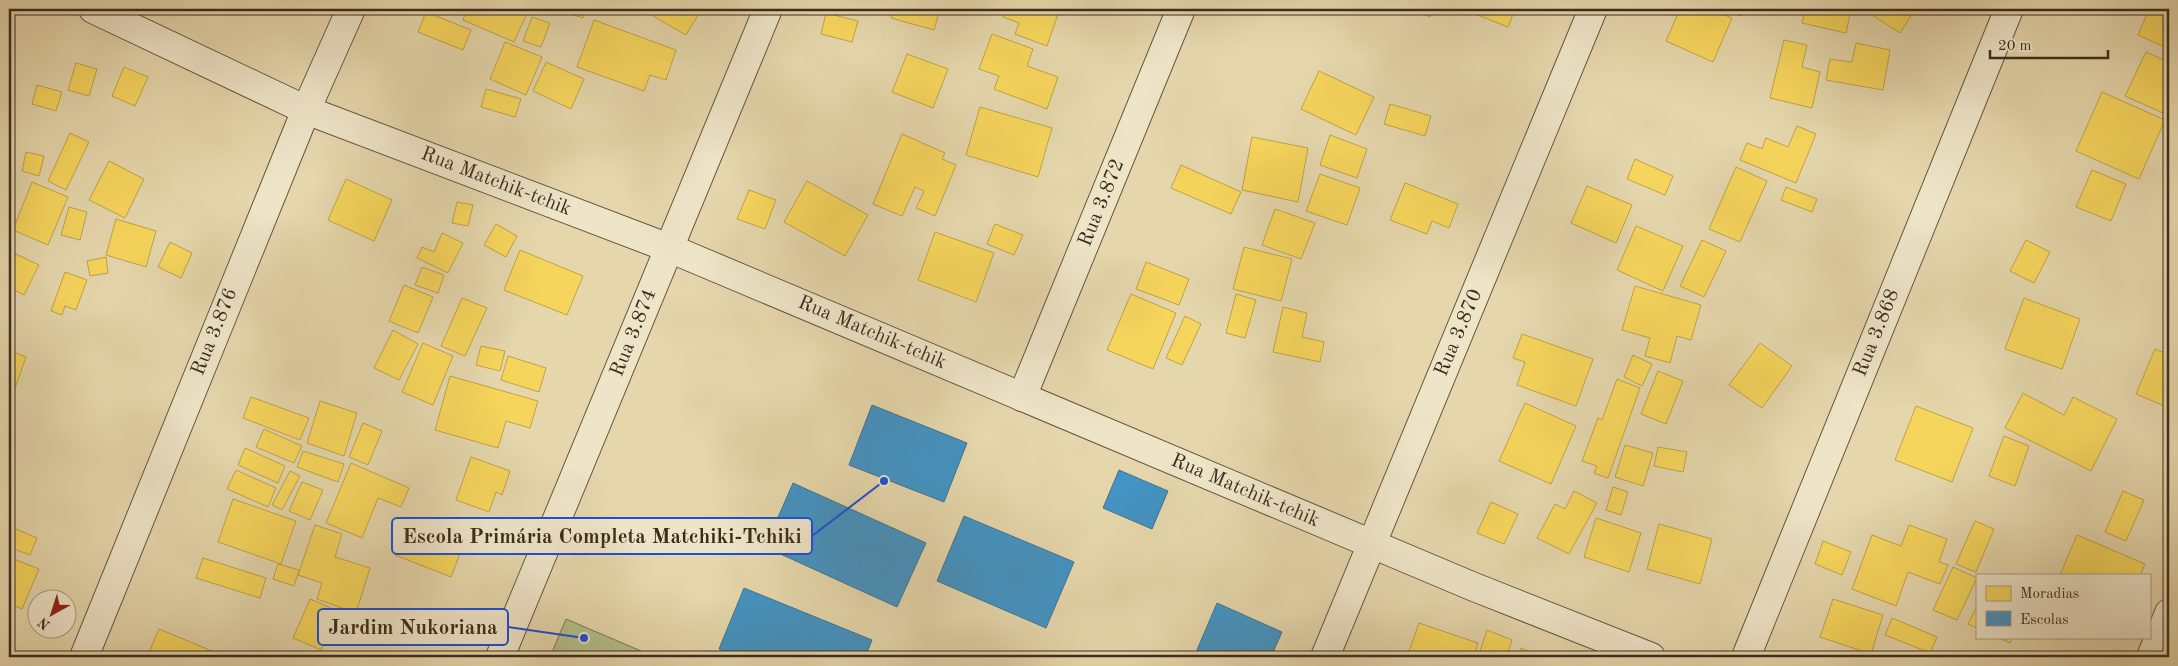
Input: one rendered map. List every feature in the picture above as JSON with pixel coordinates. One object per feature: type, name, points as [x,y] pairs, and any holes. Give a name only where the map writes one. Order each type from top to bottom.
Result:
[{"type":"street","name":"Rua Matchik-tchik","points":[[93,9],[306,110],[669,248],[1371,544],[1652,657]]},
{"type":"street","name":"Rua 3.876","points":[[84,657],[306,110],[351,9]]},
{"type":"street","name":"Rua 3.874","points":[[500,657],[768,9]]},
{"type":"street","name":"Rua 3.872","points":[[1022,396],[1181,9]]},
{"type":"street","name":"Rua 3.870","points":[[1325,657],[1593,9]]},
{"type":"street","name":"Rua 3.868","points":[[1746,657],[2009,9]]},
{"type":"street","points":[[2151,657],[2169,613]]},
{"type":"green space","points":[[566,619],[655,657],[550,657]]},
{"type":"building: Moradias","points":[[467,9],[529,9],[514,42],[463,20]]},
{"type":"building: Moradias","points":[[555,9],[586,9],[583,18]]},
{"type":"building: Moradias","points":[[651,9],[688,9],[698,15],[686,35],[648,13]]},
{"type":"building: Moradias","points":[[894,9],[940,9],[934,30],[891,18]]},
{"type":"building: Moradias","points":[[1006,9],[1043,9],[1058,14],[1047,46],[1015,34],[1019,23],[1003,17]]},
{"type":"building: Moradias","points":[[1412,9],[1434,9],[1430,17]]},
{"type":"building: Moradias","points":[[1471,9],[1515,9],[1508,27],[1470,12]]},
{"type":"building: Moradias","points":[[1680,9],[1709,9],[1732,18],[1713,62],[1666,41]]},
{"type":"building: Moradias","points":[[1726,9],[1745,9],[1741,16]]},
{"type":"building: Moradias","points":[[1805,9],[1851,9],[1846,33],[1802,23]]},
{"type":"building: Moradias","points":[[1876,9],[1899,9],[1911,16],[1900,33],[1872,15]]},
{"type":"building: Moradias","points":[[2149,9],[2169,9],[2169,49],[2138,35]]},
{"type":"building: Moradias","points":[[426,12],[471,30],[463,50],[418,32]]},
{"type":"building: Moradias","points":[[826,13],[858,21],[852,42],[821,34]]},
{"type":"building: Moradias","points":[[532,17],[550,23],[541,47],[523,41]]},
{"type":"building: Moradias","points":[[594,20],[676,50],[666,80],[650,75],[644,91],[577,67]]},
{"type":"building: Moradias","points":[[992,34],[1033,49],[1027,66],[1058,77],[1047,109],[994,89],[999,76],[979,69]]},
{"type":"building: Moradias","points":[[1784,40],[1807,45],[1802,67],[1820,72],[1812,108],[1770,98]]},
{"type":"building: Moradias","points":[[505,42],[542,57],[526,95],[490,79]]},
{"type":"building: Moradias","points":[[1856,43],[1890,50],[1883,90],[1826,80],[1830,59],[1852,62]]},
{"type":"building: Moradias","points":[[2146,52],[2169,62],[2169,100],[2163,113],[2125,96]]},
{"type":"building: Moradias","points":[[907,54],[948,69],[933,108],[892,92]]},
{"type":"building: Moradias","points":[[546,62],[584,79],[571,109],[533,91]]},
{"type":"building: Moradias","points":[[76,63],[97,69],[89,96],[68,90]]},
{"type":"building: Moradias","points":[[124,67],[148,77],[135,106],[112,96]]},
{"type":"building: Moradias","points":[[1319,71],[1374,97],[1356,135],[1301,109]]},
{"type":"building: Moradias","points":[[37,85],[62,92],[56,111],[32,104]]},
{"type":"building: Moradias","points":[[486,89],[521,99],[515,117],[481,107]]},
{"type":"building: Moradias","points":[[2102,92],[2165,120],[2139,179],[2076,151]]},
{"type":"building: Moradias","points":[[1390,104],[1431,116],[1425,136],[1384,124]]},
{"type":"building: Moradias","points":[[980,107],[1052,128],[1038,177],[966,155]]},
{"type":"building: Moradias","points":[[1797,126],[1816,134],[1796,183],[1740,160],[1747,143],[1762,149],[1766,138],[1788,147]]},
{"type":"building: Moradias","points":[[70,133],[89,142],[66,190],[48,181]]},
{"type":"building: Moradias","points":[[902,134],[945,153],[942,159],[956,165],[935,216],[916,208],[924,191],[915,187],[902,216],[873,204]]},
{"type":"building: Moradias","points":[[1330,135],[1367,149],[1357,178],[1320,165]]},
{"type":"building: Moradias","points":[[1252,137],[1308,148],[1298,202],[1242,190]]},
{"type":"building: Moradias","points":[[26,152],[44,156],[39,176],[22,171]]},
{"type":"building: Moradias","points":[[1635,159],[1673,176],[1665,195],[1627,179]]},
{"type":"building: Moradias","points":[[109,161],[144,179],[125,218],[89,200]]},
{"type":"building: Moradias","points":[[1181,165],[1241,192],[1231,214],[1171,188]]},
{"type":"building: Moradias","points":[[1736,167],[1767,181],[1740,242],[1709,229]]},
{"type":"building: Moradias","points":[[2092,170],[2126,184],[2111,221],[2076,207]]},
{"type":"building: Moradias","points":[[1320,174],[1360,188],[1347,225],[1306,211]]},
{"type":"building: Moradias","points":[[346,179],[392,200],[374,241],[328,220]]},
{"type":"building: Moradias","points":[[807,181],[868,215],[845,256],[784,222]]},
{"type":"building: Moradias","points":[[32,182],[68,197],[48,245],[13,230]]},
{"type":"building: Moradias","points":[[1405,183],[1458,204],[1449,228],[1432,221],[1427,234],[1390,220]]},
{"type":"building: Moradias","points":[[1587,186],[1632,205],[1616,243],[1571,223]]},
{"type":"building: Moradias","points":[[1786,187],[1817,199],[1812,212],[1781,200]]},
{"type":"building: Moradias","points":[[749,190],[776,200],[765,229],[737,219]]},
{"type":"building: Moradias","points":[[457,202],[473,205],[468,226],[452,223]]},
{"type":"building: Moradias","points":[[69,207],[87,212],[80,240],[61,235]]},
{"type":"building: Moradias","points":[[1275,209],[1315,223],[1301,259],[1262,245]]},
{"type":"building: Moradias","points":[[116,219],[156,231],[146,267],[106,255]]},
{"type":"building: Moradias","points":[[496,224],[517,236],[506,257],[484,245]]},
{"type":"building: Moradias","points":[[995,224],[1023,235],[1014,255],[987,244]]},
{"type":"building: Moradias","points":[[1636,226],[1683,246],[1663,291],[1617,270]]},
{"type":"building: Moradias","points":[[935,232],[994,253],[976,302],[918,280]]},
{"type":"building: Moradias","points":[[442,233],[463,243],[448,273],[417,258],[422,247],[434,252]]},
{"type":"building: Moradias","points":[[1702,240],[1726,251],[1704,297],[1680,286]]},
{"type":"building: Moradias","points":[[2026,240],[2050,252],[2034,283],[2010,271]]},
{"type":"building: Moradias","points":[[170,242],[192,253],[181,278],[158,267]]},
{"type":"building: Moradias","points":[[1244,247],[1292,259],[1281,301],[1233,289]]},
{"type":"building: Moradias","points":[[520,250],[583,276],[567,315],[504,290]]},
{"type":"building: Moradias","points":[[16,254],[39,265],[24,295],[9,287],[9,269]]},
{"type":"building: Moradias","points":[[106,257],[108,273],[90,276],[87,261]]},
{"type":"building: Moradias","points":[[1146,262],[1189,279],[1179,305],[1136,289]]},
{"type":"building: Moradias","points":[[422,267],[444,275],[438,293],[415,285]]},
{"type":"building: Moradias","points":[[65,272],[87,280],[76,310],[65,306],[62,315],[51,311]]},
{"type":"building: Moradias","points":[[404,285],[433,297],[418,333],[389,321]]},
{"type":"building: Moradias","points":[[1635,286],[1701,305],[1691,340],[1677,336],[1670,363],[1645,356],[1650,338],[1622,330]]},
{"type":"building: Moradias","points":[[1131,294],[1176,313],[1153,369],[1107,350]]},
{"type":"building: Moradias","points":[[1236,294],[1256,300],[1245,338],[1226,333]]},
{"type":"building: Moradias","points":[[462,298],[487,308],[465,356],[441,346]]},
{"type":"building: Moradias","points":[[2024,298],[2080,319],[2062,369],[2005,349]]},
{"type":"building: Moradias","points":[[1283,307],[1307,313],[1302,337],[1324,342],[1320,362],[1273,352]]},
{"type":"building: Moradias","points":[[1185,316],[1201,324],[1182,365],[1166,358]]},
{"type":"building: Moradias","points":[[393,330],[418,344],[399,380],[374,368]]},
{"type":"building: Moradias","points":[[1522,334],[1593,359],[1576,406],[1517,385],[1525,362],[1513,358]]},
{"type":"building: Moradias","points":[[423,343],[453,356],[433,405],[402,392]]},
{"type":"building: Moradias","points":[[1760,343],[1792,366],[1762,408],[1729,385]]},
{"type":"building: Moradias","points":[[481,346],[505,351],[500,371],[476,365]]},
{"type":"building: Moradias","points":[[2155,349],[2169,355],[2169,408],[2136,394]]},
{"type":"building: Moradias","points":[[9,350],[26,357],[13,394],[9,393]]},
{"type":"building: Moradias","points":[[1633,355],[1652,364],[1642,386],[1624,377]]},
{"type":"building: Moradias","points":[[508,356],[546,368],[539,392],[501,380]]},
{"type":"building: Moradias","points":[[1658,371],[1683,381],[1666,424],[1641,414]]},
{"type":"building: Moradias","points":[[450,376],[538,401],[530,428],[506,421],[498,448],[435,430]]},
{"type":"building: Moradias","points":[[1617,379],[1640,388],[1608,478],[1594,473],[1597,466],[1582,461],[1598,418],[1602,420]]},
{"type":"building: Moradias","points":[[2023,393],[2064,415],[2073,397],[2117,419],[2091,471],[2005,428]]},
{"type":"building: Moradias","points":[[251,397],[309,418],[300,440],[243,418]]},
{"type":"building: Moradias","points":[[320,401],[357,413],[344,456],[307,443]]},
{"type":"building: Moradias","points":[[1525,403],[1576,426],[1551,484],[1499,461]]},
{"type":"building: Moradias","points":[[1916,406],[1973,428],[1952,482],[1895,460]]},
{"type":"building: Moradias","points":[[363,423],[382,431],[368,465],[349,457]]},
{"type":"building: Moradias","points":[[264,429],[302,446],[294,463],[256,447]]},
{"type":"building: Moradias","points":[[2004,436],[2029,446],[2015,486],[1989,476]]},
{"type":"building: Moradias","points":[[1625,445],[1653,453],[1643,486],[1615,477]]},
{"type":"building: Moradias","points":[[1658,447],[1687,452],[1683,472],[1654,466]]},
{"type":"building: Moradias","points":[[245,448],[285,466],[278,483],[238,465]]},
{"type":"building: Moradias","points":[[303,451],[344,464],[338,482],[297,467]]},
{"type":"building: Moradias","points":[[471,457],[510,471],[502,495],[496,492],[489,512],[456,500]]},
{"type":"building: Moradias","points":[[351,463],[409,488],[401,507],[378,498],[362,538],[326,523]]},
{"type":"building: Moradias","points":[[236,470],[276,488],[268,507],[227,489]]},
{"type":"building: Moradias","points":[[290,471],[300,476],[282,510],[272,505]]},
{"type":"building: Moradias","points":[[302,482],[323,490],[310,520],[289,511]]},
{"type":"building: Moradias","points":[[1613,487],[1628,492],[1621,515],[1606,510]]},
{"type":"building: Moradias","points":[[1574,491],[1597,503],[1569,554],[1537,538],[1555,504],[1565,509]]},
{"type":"building: Moradias","points":[[2123,491],[2144,500],[2126,541],[2105,532]]},
{"type":"building: Moradias","points":[[233,499],[296,521],[281,564],[218,542]]},
{"type":"building: Moradias","points":[[1491,502],[1518,514],[1504,544],[1477,533]]},
{"type":"building: Moradias","points":[[409,518],[465,540],[451,577],[395,555]]},
{"type":"building: Moradias","points":[[1596,518],[1641,533],[1629,572],[1584,557]]},
{"type":"building: Moradias","points":[[1975,521],[1994,529],[1976,572],[1956,564]]},
{"type":"building: Moradias","points":[[1659,524],[1712,539],[1700,584],[1647,569]]},
{"type":"building: Moradias","points":[[315,525],[342,534],[335,557],[370,568],[356,613],[317,599],[322,583],[298,575]]},
{"type":"building: Moradias","points":[[1909,525],[1947,539],[1939,562],[1948,565],[1940,584],[1908,572],[1896,606],[1852,589],[1872,535],[1901,546]]},
{"type":"building: Moradias","points":[[9,526],[37,538],[30,555],[9,547]]},
{"type":"building: Moradias","points":[[2077,535],[2145,564],[2140,574],[2060,574]]},
{"type":"building: Moradias","points":[[1823,541],[1851,552],[1842,575],[1815,564]]},
{"type":"building: Moradias","points":[[9,557],[39,569],[31,588],[28,588],[28,595],[22,609],[9,603]]},
{"type":"building: Moradias","points":[[203,558],[266,578],[260,598],[196,578]]},
{"type":"building: Moradias","points":[[278,564],[299,570],[294,586],[273,579]]},
{"type":"building: Moradias","points":[[1953,567],[1976,578],[1957,620],[1933,610]]},
{"type":"building: Moradias","points":[[310,599],[338,611],[321,650],[293,638]]},
{"type":"building: Moradias","points":[[1833,599],[1883,615],[1871,654],[1820,637]]},
{"type":"building: Moradias","points":[[1976,608],[1976,628],[1968,624]]},
{"type":"building: Moradias","points":[[1892,618],[1937,637],[1930,653],[1885,635]]},
{"type":"building: Moradias","points":[[1419,623],[1478,643],[1473,657],[1407,657]]},
{"type":"building: Moradias","points":[[159,629],[224,656],[147,657]]},
{"type":"building: Moradias","points":[[1487,630],[1512,640],[1506,657],[1478,657]]},
{"type":"building: Moradias","points":[[1999,638],[2012,638],[2010,643]]},
{"type":"building: Moradias","points":[[1521,648],[1542,657],[1517,657]]},
{"type":"building: Moradias","points":[[606,652],[624,657],[604,657]]},
{"type":"building: Escolas","points":[[872,405],[967,443],[944,502],[849,465]]},
{"type":"building: Escolas","points":[[1119,470],[1168,491],[1152,529],[1103,508]]},
{"type":"building: Escolas","points":[[793,483],[926,543],[897,607],[765,547]]},
{"type":"building: Escolas","points":[[964,516],[1074,562],[1046,628],[937,581]]},
{"type":"building: Escolas","points":[[744,588],[872,640],[865,657],[740,657],[719,649]]},
{"type":"building: Escolas","points":[[1217,603],[1282,632],[1271,657],[1194,657]]},
{"type":"place","name":"Escola Primária Completa Matchiki-Tchiki","points":[[884,481]]},
{"type":"place","name":"Jardim Nukoriana","points":[[584,638]]}]
